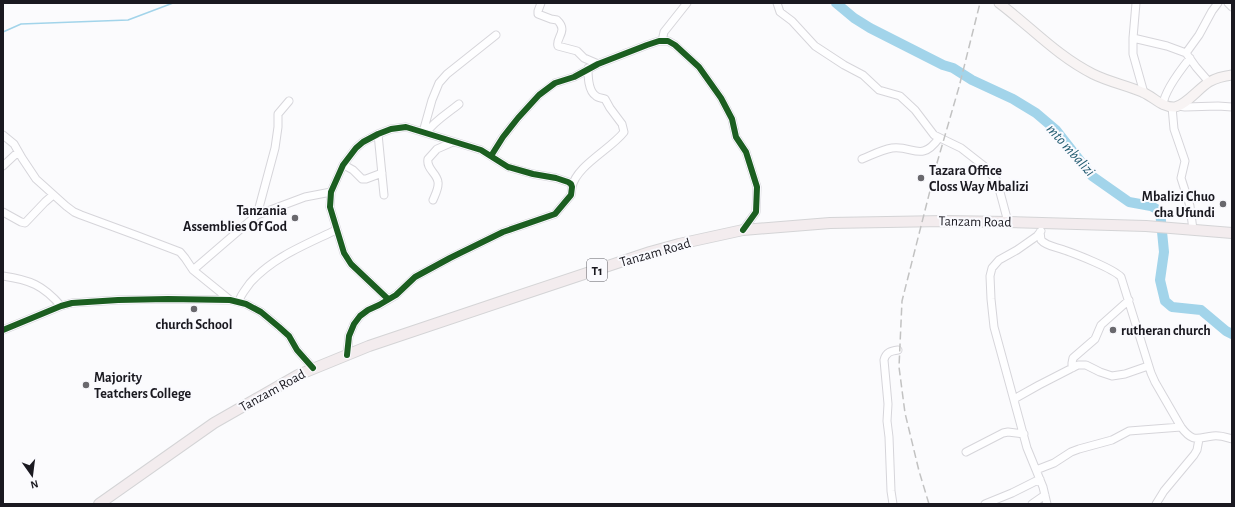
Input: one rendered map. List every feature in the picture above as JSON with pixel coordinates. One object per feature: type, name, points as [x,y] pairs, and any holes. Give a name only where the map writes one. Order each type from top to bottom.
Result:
[{"type":"highway","name":"Tanzam Road","points":[[100,504],[214,423],[278,385],[313,368],[370,346],[472,311],[650,252],[679,244],[743,230],[830,223],[944,220],[1008,222],[1041,227],[1146,226],[1193,230]]},
{"type":"highway","name":"T1","points":[[1193,230],[1232,233]]},
{"type":"main road","points":[[999,3],[1051,47],[1074,63],[1094,74],[1122,86],[1144,93],[1171,106],[1209,82],[1218,78],[1232,75]]},
{"type":"street","points":[[541,3],[538,14],[557,20],[561,24],[562,32],[557,42],[558,46],[577,51],[584,58],[598,64]]},
{"type":"street","points":[[662,41],[664,32],[687,3]]},
{"type":"street","points":[[777,3],[780,12],[792,21],[815,46],[863,76],[879,90],[900,96],[915,110],[930,131],[939,138],[961,148],[984,166],[997,181],[1008,222]]},
{"type":"street","points":[[1136,3],[1133,38],[1134,62],[1144,93]]},
{"type":"street","points":[[1193,230],[1190,206],[1181,178],[1185,161],[1174,130],[1171,106],[1165,98],[1188,55],[1192,43],[1199,35],[1218,3]]},
{"type":"street","points":[[1228,3],[1232,7]]},
{"type":"street","points":[[424,133],[432,100],[439,83],[447,74],[496,35]]},
{"type":"street","points":[[1133,38],[1167,46],[1188,55],[1209,82]]},
{"type":"street","points":[[491,156],[510,127],[539,95],[555,83],[574,77],[588,68],[647,44],[668,41],[675,45],[699,67],[721,98],[732,119],[736,137],[746,152],[757,187],[756,212],[743,230]]},
{"type":"street","points":[[347,355],[349,336],[360,316],[396,295],[415,277],[450,258],[503,232],[555,214],[571,195],[574,180],[579,174],[593,159],[619,138],[624,132],[622,124],[605,99],[597,97],[593,93],[589,82],[588,68]]},
{"type":"street","points":[[257,215],[275,148],[278,114],[289,101]]},
{"type":"street","points":[[424,133],[439,119],[459,104]]},
{"type":"street","points":[[1171,106],[1185,108],[1218,106],[1232,107]]},
{"type":"street","points":[[388,299],[351,264],[344,253],[330,207],[331,192],[344,165],[356,148],[363,142],[391,129],[403,127],[481,150],[508,167],[520,171],[556,178],[568,182],[572,186]]},
{"type":"street","points":[[378,134],[384,195]]},
{"type":"street","points":[[3,135],[14,144],[36,179],[66,206],[81,216],[180,252],[183,254],[193,270],[230,300]]},
{"type":"street","points":[[862,159],[892,148],[922,152],[933,146],[939,138]]},
{"type":"street","points":[[433,200],[438,182],[428,166],[428,159],[437,149],[453,142]]},
{"type":"street","points":[[3,166],[18,152]]},
{"type":"street","points":[[344,165],[353,170],[362,179],[382,173]]},
{"type":"street","points":[[193,270],[257,215],[305,197],[331,192]]},
{"type":"street","points":[[3,212],[25,223],[53,195]]},
{"type":"street","points":[[1041,227],[1041,240],[1046,244],[1121,276],[1148,366],[1155,382],[1186,432],[1192,437],[1199,439],[1218,436],[1232,439]]},
{"type":"street","points":[[1041,227],[1017,250],[999,260],[992,268],[990,276],[994,327],[1024,434],[1047,504]]},
{"type":"street","points":[[239,301],[249,285],[268,265],[282,256],[336,230]]},
{"type":"street","points":[[3,276],[20,279],[37,285],[61,306]]},
{"type":"street","points":[[3,330],[61,306],[72,303],[168,299],[239,301],[261,312],[279,326],[289,336],[297,350],[313,368]]},
{"type":"street","points":[[1072,368],[1073,358],[1095,339],[1101,325],[1129,300]]},
{"type":"street","points":[[893,504],[887,421],[888,404],[884,360],[888,353],[898,350]]},
{"type":"street","points":[[1014,399],[1078,366],[1086,365],[1108,375],[1116,376],[1148,366]]},
{"type":"street","points":[[1036,470],[1054,463],[1071,452],[1112,440],[1129,431],[1181,426]]},
{"type":"street","points":[[966,452],[1003,433],[1008,432],[1024,434]]},
{"type":"street","points":[[1156,504],[1164,491],[1194,455],[1197,450],[1199,439]]},
{"type":"street","points":[[985,504],[1016,492],[1040,479]]},
{"type":"street","points":[[1032,504],[1045,495]]},
{"type":"waterway","points":[[3,32],[21,24],[128,20],[173,3]]},
{"type":"waterway","name":"mto mbalizi","points":[[836,3],[854,18],[870,28],[943,65],[953,68],[972,80],[1013,99],[1036,113],[1056,130],[1092,176],[1129,202],[1151,206],[1160,211],[1164,252],[1160,280],[1165,301],[1172,307],[1201,310],[1226,331],[1232,334]]},
{"type":"railway","points":[[929,504],[919,471],[905,413],[899,367],[902,301],[980,3]]},
{"type":"cycle path","points":[[491,156],[503,137],[518,118],[539,95],[555,83],[574,77],[598,64],[647,45],[659,41],[668,41],[675,45],[699,67],[721,98],[732,119],[736,137],[746,152],[757,187],[756,212],[743,230]]},
{"type":"cycle path","points":[[347,355],[349,336],[354,324],[360,316],[396,295],[415,277],[450,258],[503,232],[555,214],[571,195],[571,184],[556,178],[533,174],[508,167],[481,150],[406,127],[391,129],[363,142],[356,148],[343,165],[331,192],[330,207],[344,253],[351,264],[388,299]]},
{"type":"cycle path","points":[[3,330],[61,306],[72,303],[168,299],[230,300],[246,304],[261,312],[289,336],[297,350],[313,368]]},
{"type":"place","name":"Tazara Office Closs Way Mbalizi","points":[[921,178]]},
{"type":"place","name":"Mbalizi Chuo cha Ufundi","points":[[1223,204]]},
{"type":"place","name":"Tanzania Assemblies Of God","points":[[295,218]]},
{"type":"place","name":"church School","points":[[194,309]]},
{"type":"place","name":"rutheran church","points":[[1113,330]]},
{"type":"place","name":"Majority Teatchers College","points":[[86,385]]}]
